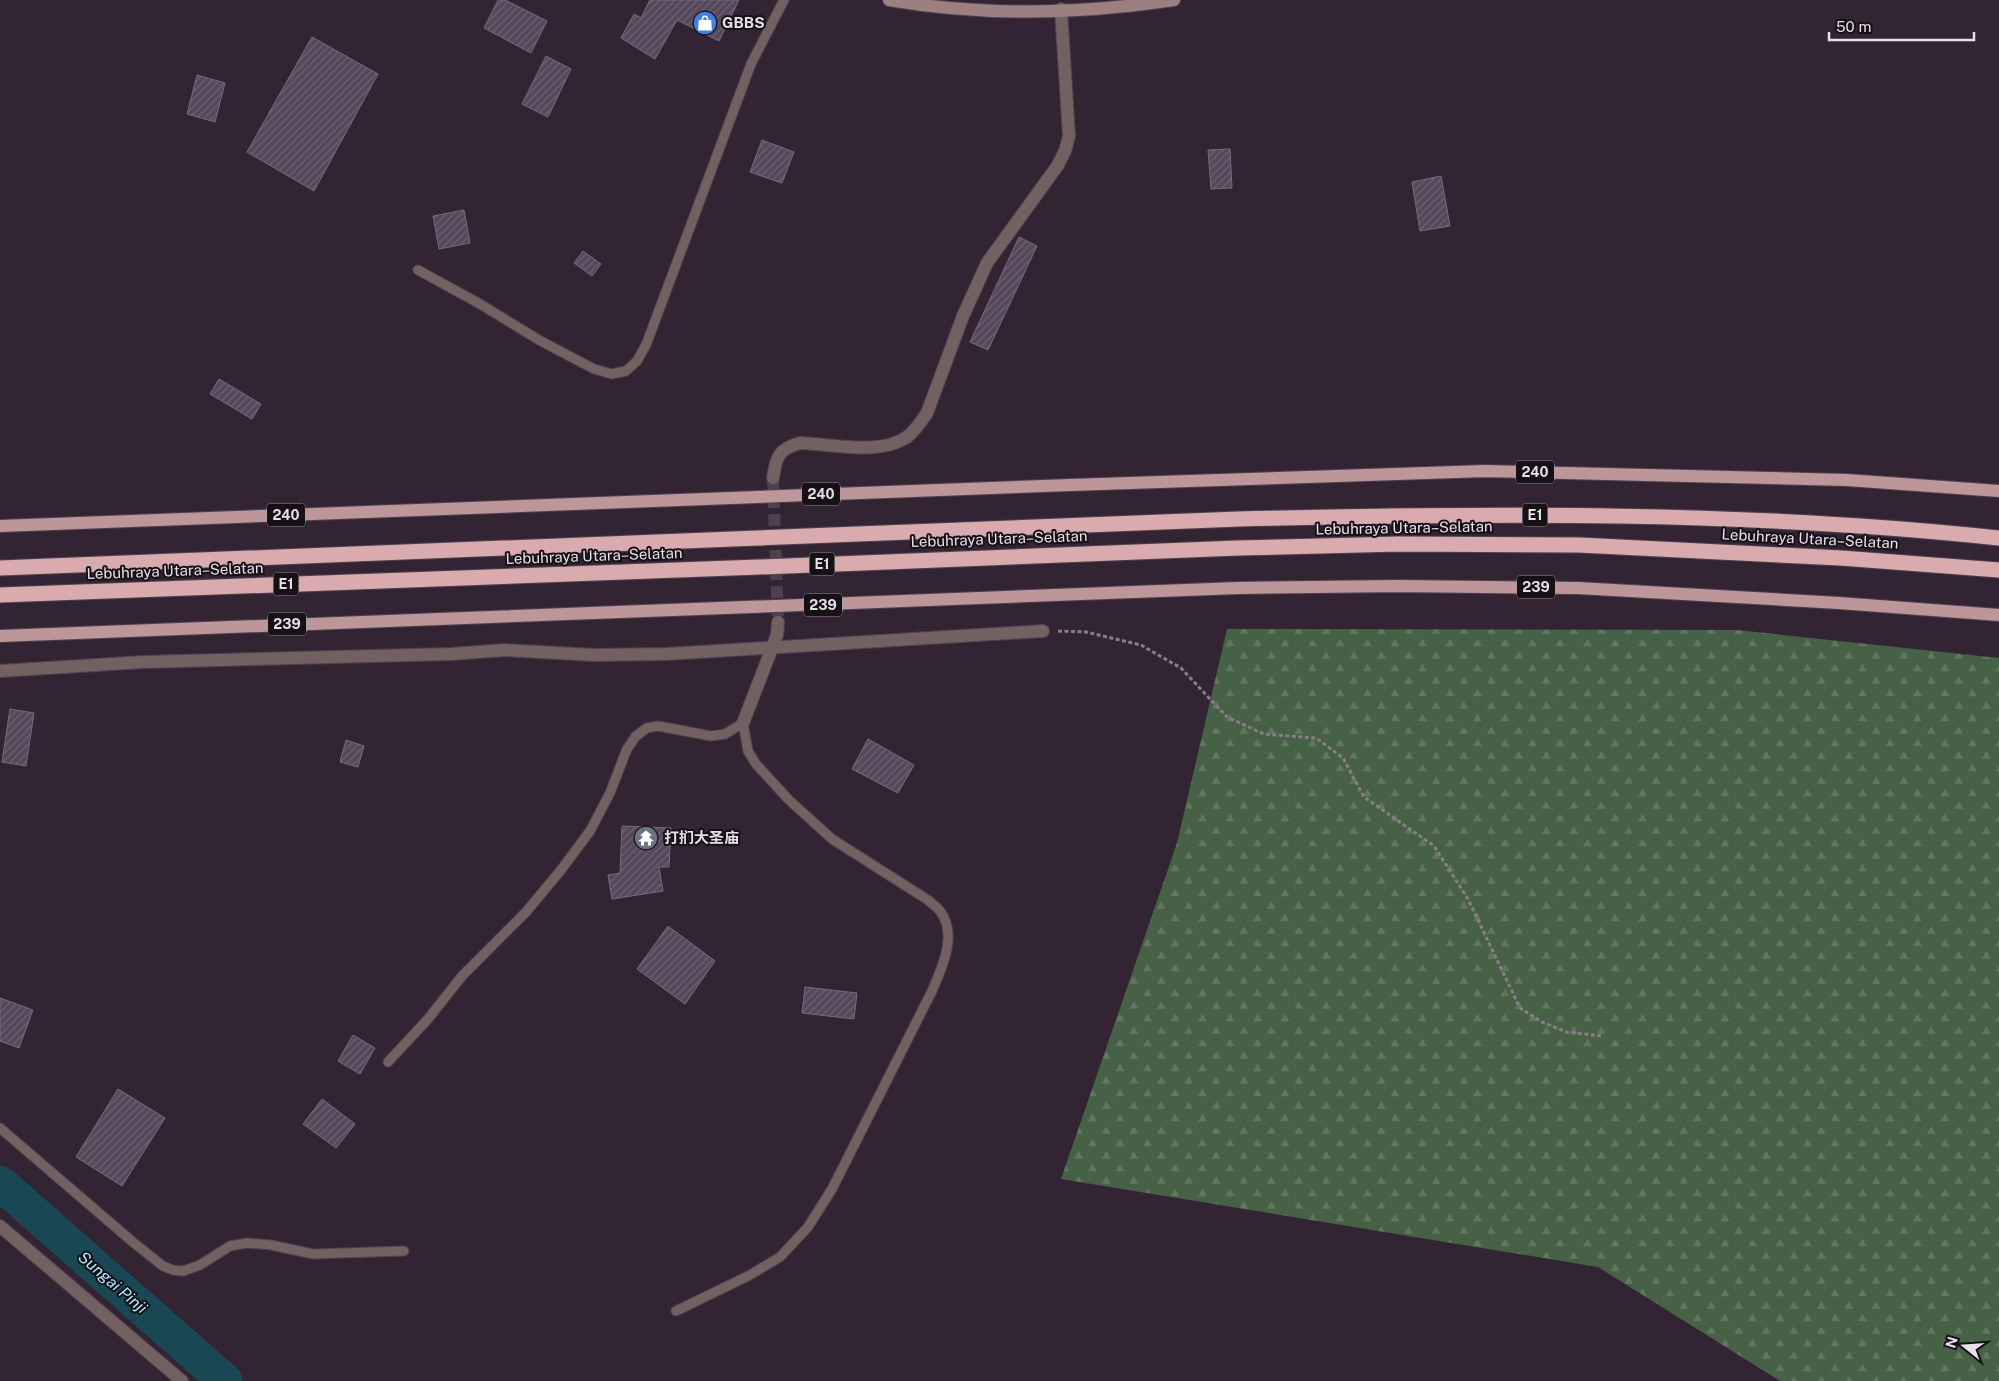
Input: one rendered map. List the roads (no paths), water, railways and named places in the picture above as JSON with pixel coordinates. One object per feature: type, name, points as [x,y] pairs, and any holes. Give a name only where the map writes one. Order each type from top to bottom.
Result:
[{"type":"highway","name":"Lebuhraya Utara–Selatan","points":[[0,568],[1140,523],[1398,515],[1580,515],[1707,519],[1842,525],[1999,538]]},
{"type":"highway","name":"Lebuhraya Utara–Selatan","points":[[0,595],[1238,548],[1408,544],[1579,545],[1841,558],[1999,570]]},
{"type":"main road","points":[[889,0],[960,9],[1061,10],[1104,8],[1174,0]]},
{"type":"main road","name":"240","points":[[0,526],[1170,481],[1485,471],[1846,480],[1999,491]]},
{"type":"main road","name":"239","points":[[0,636],[1229,589],[1398,586],[1587,588],[1839,603],[1999,615]]},
{"type":"street","points":[[774,478],[775,463],[781,451],[790,446],[800,444],[871,448],[890,445],[907,437],[927,413],[962,316],[987,263],[1058,165],[1065,151],[1069,136],[1069,117],[1061,10]]},
{"type":"street","points":[[743,723],[777,635],[778,622]]},
{"type":"street","points":[[0,671],[115,664],[451,654],[505,650],[594,655],[772,649],[1043,631]]},
{"type":"street","points":[[0,1226],[182,1381]]},
{"type":"lane","points":[[418,270],[480,304],[539,340],[594,369],[612,374],[626,372],[637,361],[646,346],[751,64],[784,0]]},
{"type":"lane","points":[[388,1062],[428,1019],[462,976],[526,912],[561,870],[590,831],[636,736],[647,728],[658,726],[711,736],[725,734],[743,723],[748,751],[756,764],[789,800],[832,839],[928,900],[940,912],[947,926],[948,944],[943,966],[932,991],[832,1189],[808,1227],[780,1257],[750,1275],[676,1311]]},
{"type":"lane","points":[[0,1128],[162,1266],[173,1270],[183,1271],[200,1265],[230,1246],[247,1243],[271,1245],[313,1254],[404,1251]]},
{"type":"waterway","name":"Sungai Pinji","points":[[0,1183],[225,1381]]},
{"type":"tunnel","points":[[773,478],[778,622]]},
{"type":"place","name":"GBBS","points":[[705,23]]},
{"type":"place","name":"打扪大圣庙","points":[[646,838]]}]
